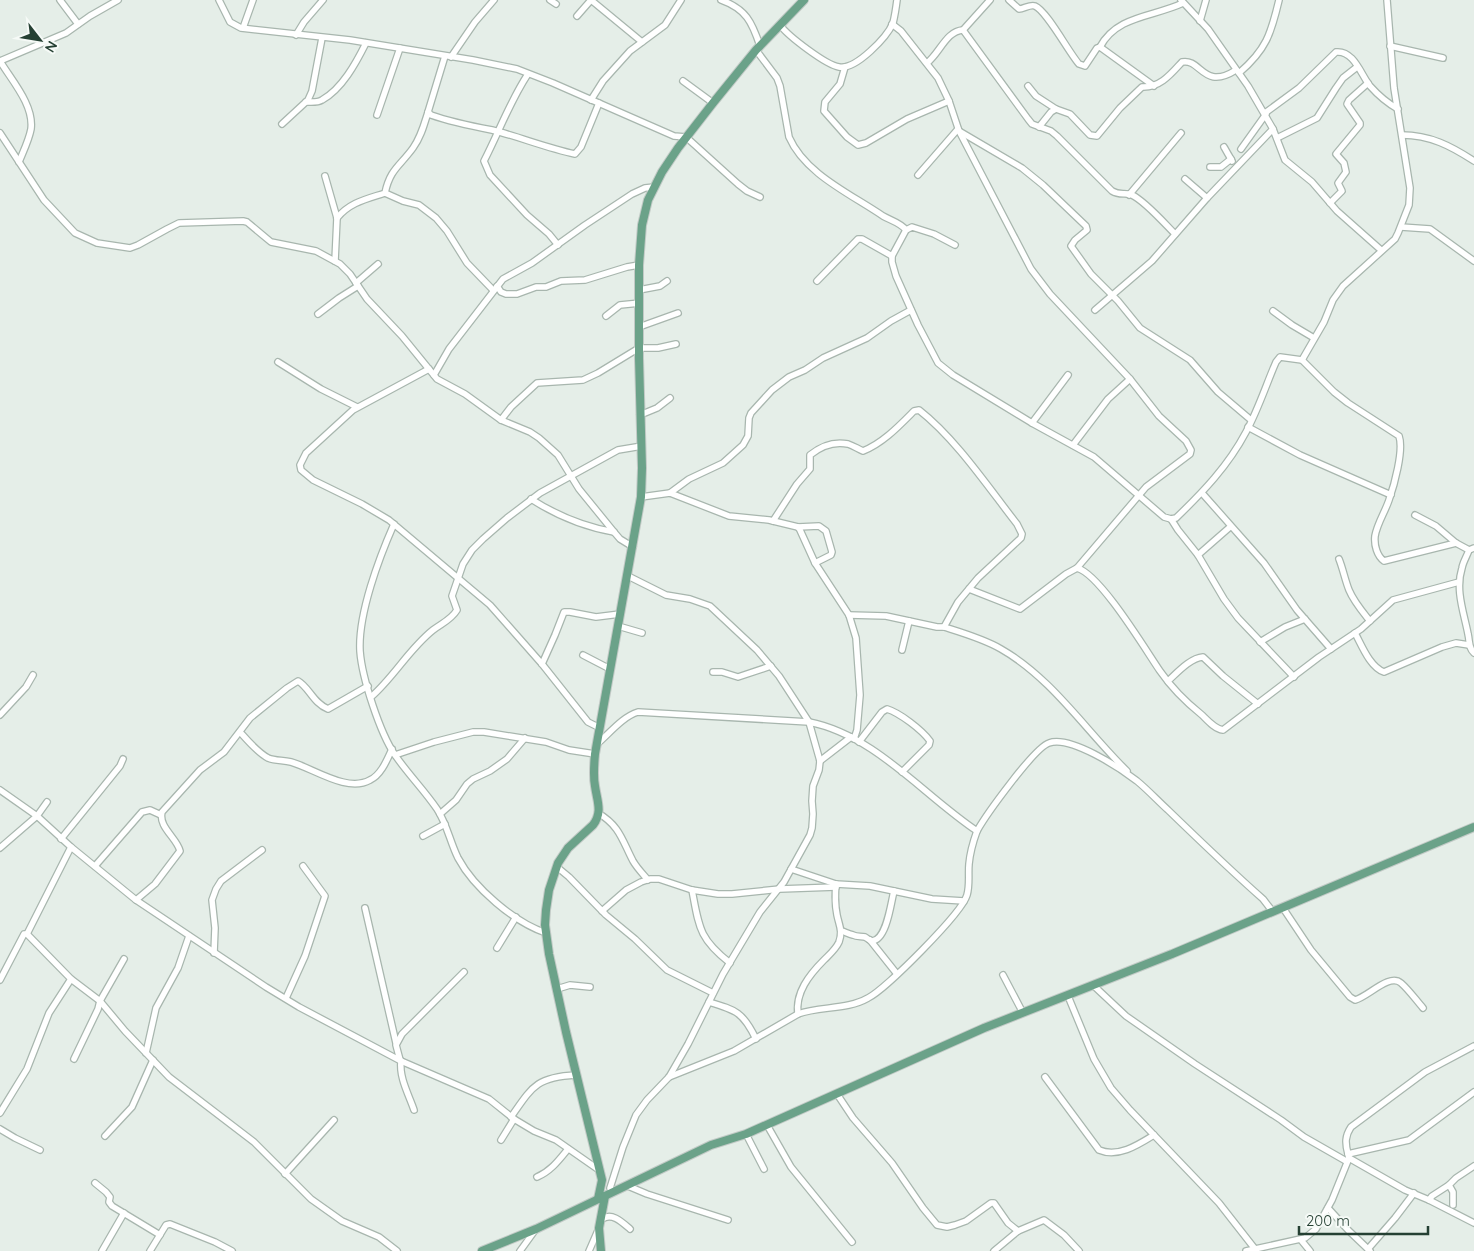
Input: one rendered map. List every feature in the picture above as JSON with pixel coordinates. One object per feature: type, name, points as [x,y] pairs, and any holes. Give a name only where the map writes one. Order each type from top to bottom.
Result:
[{"type":"main road","points":[[601,1251],[599,1228],[602,1219],[604,1196],[602,1180],[557,989],[546,933],[546,910],[551,884],[557,868],[568,848],[593,825],[599,808],[595,788],[595,754],[641,497],[639,266],[643,219],[654,186],[678,148],[758,48],[804,0]]},
{"type":"main road","points":[[482,1251],[536,1229],[711,1145],[746,1134],[915,1058],[1283,908],[1474,827]]},
{"type":"main road","points":[[602,1180],[604,1196],[602,1219]]},
{"type":"street","points":[[60,0],[78,24]]},
{"type":"street","points":[[19,162],[31,130],[31,114],[0,61],[66,33],[118,0]]},
{"type":"street","points":[[219,0],[230,22],[243,28],[400,48],[503,66],[528,74],[674,136],[686,138],[738,184],[747,191],[760,196]]},
{"type":"street","points":[[243,28],[253,0]]},
{"type":"street","points":[[296,35],[304,22],[323,0]]},
{"type":"street","points":[[385,193],[390,174],[414,148],[419,139],[448,56],[494,0]]},
{"type":"street","points":[[577,16],[591,0],[642,42]]},
{"type":"street","points":[[591,100],[609,73],[630,51],[665,25],[680,0]]},
{"type":"street","points":[[721,0],[737,8],[752,24],[758,48],[777,78],[783,99],[789,137],[802,157],[821,175],[906,230]]},
{"type":"street","points":[[780,25],[794,40],[829,63],[845,67],[871,51],[892,24],[897,0]]},
{"type":"street","points":[[927,63],[935,57],[952,34],[964,30],[990,0]]},
{"type":"street","points":[[1009,0],[1019,9],[1031,6],[1036,7],[1059,35],[1076,61],[1082,66],[1088,64],[1097,48],[1100,47],[1108,34],[1115,28],[1133,19],[1167,10],[1182,1],[1200,21],[1265,114],[1286,160],[1312,182],[1330,202],[1381,250]]},
{"type":"street","points":[[1200,21],[1206,0]]},
{"type":"street","points":[[1028,86],[1036,96],[1056,109],[1070,114],[1090,135],[1097,136],[1120,108],[1142,87],[1154,86],[1172,74],[1182,62],[1190,62],[1204,74],[1213,77],[1226,76],[1237,72],[1258,55],[1265,43],[1279,0]]},
{"type":"street","points":[[1302,360],[1343,286],[1395,239],[1409,205],[1410,188],[1398,109],[1386,0]]},
{"type":"street","points":[[892,24],[901,31],[938,78],[949,101],[959,130],[981,170],[1006,224],[1031,269],[1055,299],[1130,379],[1159,416],[1186,441],[1191,450],[1190,454],[1158,477],[1138,496],[1077,568],[1066,574],[1020,610],[969,589]]},
{"type":"street","points":[[964,30],[1032,124],[1051,131],[1058,136],[1112,191],[1118,195],[1129,195],[1151,210],[1175,234]]},
{"type":"street","points":[[282,124],[306,102],[312,91],[322,38]]},
{"type":"street","points":[[306,102],[322,100],[345,79],[352,70],[366,43]]},
{"type":"street","points":[[1390,46],[1443,58]]},
{"type":"street","points":[[1100,47],[1154,86]]},
{"type":"street","points":[[377,115],[400,48]]},
{"type":"street","points":[[1241,149],[1265,114],[1299,88],[1336,52],[1341,51],[1350,56],[1368,83],[1386,101],[1398,109]]},
{"type":"street","points":[[845,67],[840,84],[825,102],[824,111],[847,137],[858,146],[907,119],[949,101]]},
{"type":"street","points":[[1276,138],[1317,118],[1343,78],[1357,67]]},
{"type":"street","points":[[528,74],[515,94],[484,161],[490,175],[558,245]]},
{"type":"street","points":[[683,81],[713,103]]},
{"type":"street","points":[[1330,202],[1341,194],[1342,191],[1338,183],[1346,172],[1344,163],[1336,154],[1360,126],[1360,123],[1347,104],[1368,83]]},
{"type":"street","points":[[428,112],[431,115],[460,124],[498,132],[538,145],[575,154],[581,147],[599,103]]},
{"type":"street","points":[[1039,127],[1051,112],[1056,109]]},
{"type":"street","points":[[1095,310],[1152,261],[1207,198],[1273,129]]},
{"type":"street","points":[[918,175],[959,130]]},
{"type":"street","points":[[959,130],[1022,168],[1043,185],[1086,226],[1087,230],[1071,246],[1091,274],[1113,296],[1140,328],[1190,360],[1218,392],[1252,420]]},
{"type":"street","points":[[0,133],[36,190],[67,226],[97,243],[130,248],[179,223],[243,220],[271,242],[316,251],[335,262],[350,274],[367,299],[402,336],[441,382],[465,394],[501,420],[530,432],[558,455],[579,489],[614,532],[620,539],[633,547]]},
{"type":"street","points":[[1129,195],[1180,133]]},
{"type":"street","points":[[1402,135],[1419,135],[1429,138],[1474,161]]},
{"type":"street","points":[[674,136],[678,142],[678,148]]},
{"type":"street","points":[[1224,147],[1236,167]]},
{"type":"street","points":[[1210,167],[1222,167],[1231,159]]},
{"type":"street","points":[[325,176],[338,218],[335,262]]},
{"type":"street","points":[[1185,179],[1207,198]]},
{"type":"street","points":[[434,375],[448,348],[503,279],[532,263],[632,194],[654,186]]},
{"type":"street","points":[[338,218],[349,206],[385,193],[403,202],[419,205],[436,218],[447,231],[467,263],[495,288],[506,294],[517,294],[536,287],[546,287],[561,281],[585,280],[627,267],[639,266]]},
{"type":"street","points":[[1401,227],[1430,229],[1474,261]]},
{"type":"street","points":[[955,245],[925,231],[912,228],[906,230],[892,256],[896,276],[938,364],[1032,423],[1094,457],[1164,517],[1176,518],[1202,493],[1224,467],[1252,420],[1276,362],[1280,357],[1284,356],[1302,360],[1334,392],[1400,436],[1399,457],[1390,495],[1375,534],[1380,558],[1384,561],[1456,543]]},
{"type":"street","points":[[817,281],[858,240],[862,239],[892,256]]},
{"type":"street","points":[[318,314],[357,284],[378,264]]},
{"type":"street","points":[[639,290],[660,286],[667,281]]},
{"type":"street","points":[[606,316],[620,305],[640,303]]},
{"type":"street","points":[[641,497],[670,493],[689,479],[723,463],[743,445],[748,436],[751,413],[772,390],[789,377],[805,370],[823,358],[867,338],[911,310]]},
{"type":"street","points":[[1273,311],[1314,338]]},
{"type":"street","points":[[639,327],[678,313]]},
{"type":"street","points":[[501,420],[538,383],[582,380],[598,373],[639,348],[658,348],[676,344]]},
{"type":"street","points":[[278,362],[320,389],[357,407]]},
{"type":"street","points":[[429,369],[357,407],[306,453],[300,465],[301,470],[313,480],[362,504],[394,524],[459,579],[498,613],[588,722],[600,728]]},
{"type":"street","points":[[1032,423],[1068,375]]},
{"type":"street","points":[[1073,445],[1108,399],[1130,379]]},
{"type":"street","points":[[640,415],[657,408],[670,398]]},
{"type":"street","points":[[773,521],[797,484],[810,469],[810,455],[816,450],[826,444],[837,443],[846,444],[863,451],[888,436],[914,411],[919,410],[931,419],[968,462],[1017,524],[1022,534],[1021,538],[987,569],[958,602],[944,627]]},
{"type":"street","points":[[1248,427],[1300,455],[1390,495]]},
{"type":"street","points":[[371,697],[388,680],[414,647],[453,616],[457,610],[452,596],[463,564],[472,550],[531,499],[618,450],[642,446]]},
{"type":"street","points":[[670,493],[729,516],[773,521],[798,527],[819,526],[826,531],[832,552],[831,555],[815,563]]},
{"type":"street","points":[[1202,493],[1264,564],[1305,619],[1331,649]]},
{"type":"street","points":[[531,499],[586,525],[614,532]]},
{"type":"street","points":[[1414,515],[1436,526],[1456,543],[1472,549],[1462,568],[1459,582],[1469,645],[1474,652]]},
{"type":"street","points":[[1171,519],[1198,555],[1238,618],[1294,677]]},
{"type":"street","points":[[394,524],[379,560],[360,636],[363,673],[376,715],[393,752],[440,814],[458,858],[466,870],[486,894],[530,927],[546,933]]},
{"type":"street","points":[[798,527],[815,563],[849,615],[856,638],[860,695],[855,740]]},
{"type":"street","points":[[1198,555],[1230,527]]},
{"type":"street","points":[[1338,559],[1354,600],[1370,621]]},
{"type":"street","points":[[1077,568],[1088,573],[1096,581],[1127,621],[1168,681],[1198,712],[1220,730],[1228,728],[1331,649],[1355,634],[1387,604],[1398,598],[1459,582]]},
{"type":"street","points":[[604,1196],[636,1115],[647,1100],[669,1078],[713,993],[760,912],[780,889],[792,869],[812,828],[812,786],[819,770],[820,760],[809,722],[779,676],[757,650],[710,606],[690,599],[666,595],[628,576]]},
{"type":"street","points":[[542,664],[556,635],[564,612],[607,617],[642,633]]},
{"type":"street","points":[[849,615],[886,616],[944,627],[1000,648],[1023,664],[1044,682],[1112,756],[1263,899],[1273,912]]},
{"type":"street","points":[[1260,642],[1285,627],[1305,619]]},
{"type":"street","points":[[902,650],[909,621]]},
{"type":"street","points":[[1355,634],[1376,667],[1384,672],[1442,647],[1456,643],[1469,645]]},
{"type":"street","points":[[583,655],[610,669]]},
{"type":"street","points":[[1168,681],[1191,662],[1203,656],[1223,676],[1258,704]]},
{"type":"street","points":[[713,672],[722,672],[738,677],[771,666]]},
{"type":"street","points":[[0,715],[26,687],[33,675]]},
{"type":"street","points":[[161,815],[200,770],[224,752],[250,718],[298,681],[304,685],[315,700],[328,709],[368,686]]},
{"type":"street","points":[[820,760],[855,740],[882,712],[888,709],[894,711],[926,735],[930,741],[929,745],[902,772]]},
{"type":"street","points":[[597,744],[623,720],[631,714],[638,712],[809,722],[825,725],[855,740],[902,772],[942,806],[977,831]]},
{"type":"street","points":[[240,732],[254,748],[270,759],[290,762],[340,781],[359,784],[371,780],[380,772],[393,752],[473,732],[525,738],[546,742],[570,750],[595,754]]},
{"type":"street","points":[[440,814],[456,800],[467,784],[507,759],[525,738]]},
{"type":"street","points":[[669,1078],[734,1051],[798,1014],[808,1010],[847,1005],[868,998],[897,974],[946,925],[968,895],[969,863],[972,844],[977,831],[1039,748],[1050,742],[1064,742],[1081,747],[1138,781]]},
{"type":"street","points":[[61,839],[120,766],[123,759]]},
{"type":"street","points":[[0,790],[37,816],[61,839],[136,900],[266,987],[299,1007],[400,1061],[489,1099],[512,1118],[534,1131],[550,1136],[599,1170]]},
{"type":"street","points":[[0,848],[37,816],[47,802]]},
{"type":"street","points":[[95,866],[142,812],[150,810],[161,815],[165,827],[179,846],[180,851],[154,884],[136,900]]},
{"type":"street","points":[[598,814],[607,818],[617,829],[635,864],[648,880]]},
{"type":"street","points":[[423,836],[445,824]]},
{"type":"street","points":[[0,980],[24,934],[27,934],[71,847]]},
{"type":"street","points":[[214,953],[216,928],[212,900],[216,889],[222,881],[262,850]]},
{"type":"street","points":[[286,998],[305,956],[325,896],[303,866]]},
{"type":"street","points":[[557,868],[668,970],[713,993]]},
{"type":"street","points":[[792,869],[836,886]]},
{"type":"street","points":[[602,911],[626,890],[648,880],[659,879],[692,890],[718,894],[836,886],[870,886],[932,899],[964,901]]},
{"type":"street","points":[[798,1014],[796,1004],[805,983],[815,969],[834,950],[842,931],[836,906],[836,886]]},
{"type":"street","points":[[692,890],[701,931],[719,954],[730,963]]},
{"type":"street","points":[[870,940],[872,941],[878,937],[888,920],[894,891]]},
{"type":"street","points":[[365,908],[400,1061],[400,1070],[414,1110]]},
{"type":"street","points":[[1283,908],[1315,955],[1350,997],[1355,1000],[1361,999],[1390,980],[1396,980],[1401,983],[1423,1008]]},
{"type":"street","points":[[498,948],[516,917]]},
{"type":"street","points":[[842,931],[870,940],[897,974]]},
{"type":"street","points":[[27,934],[71,980],[100,1001],[146,1053],[183,1090],[254,1142],[311,1199],[342,1221],[379,1237],[396,1251]]},
{"type":"street","points":[[146,1053],[156,1008],[178,968],[190,936]]},
{"type":"street","points":[[74,1059],[100,1001],[124,959]]},
{"type":"street","points":[[396,1043],[412,1023],[464,972]]},
{"type":"street","points":[[1002,975],[1023,1013]]},
{"type":"street","points":[[0,1113],[27,1069],[49,1013],[71,980]]},
{"type":"street","points":[[557,989],[570,985],[590,987]]},
{"type":"street","points":[[1094,986],[1126,1016],[1304,1137],[1405,1190],[1430,1200],[1474,1223]]},
{"type":"street","points":[[1068,996],[1094,1059],[1111,1088],[1219,1203],[1255,1249]]},
{"type":"street","points":[[709,1002],[738,1012],[745,1018],[756,1039]]},
{"type":"street","points":[[1246,1251],[1266,1249],[1301,1240],[1316,1229],[1340,1181],[1347,1158],[1346,1134],[1351,1126],[1426,1072],[1474,1046]]},
{"type":"street","points":[[105,1136],[132,1107],[153,1060]]},
{"type":"street","points":[[501,1140],[512,1118],[534,1086],[556,1077],[576,1075]]},
{"type":"street","points":[[1046,1077],[1099,1150],[1105,1153],[1132,1149],[1154,1135]]},
{"type":"street","points":[[1347,1158],[1409,1140],[1474,1092]]},
{"type":"street","points":[[838,1094],[853,1118],[892,1163],[937,1225],[947,1227],[966,1221],[991,1203],[994,1203],[1018,1232]]},
{"type":"street","points":[[285,1174],[334,1120]]},
{"type":"street","points":[[767,1125],[791,1167],[852,1242]]},
{"type":"street","points":[[0,1129],[40,1150]]},
{"type":"street","points":[[746,1134],[764,1169]]},
{"type":"street","points":[[537,1177],[551,1168],[568,1149]]},
{"type":"street","points":[[1430,1200],[1432,1196],[1450,1186],[1456,1178],[1474,1166]]},
{"type":"street","points":[[95,1183],[110,1197],[109,1202],[112,1206],[160,1235]]},
{"type":"street","points":[[628,1186],[728,1220]]},
{"type":"street","points":[[1450,1186],[1453,1192],[1453,1206]]},
{"type":"street","points":[[1328,1208],[1369,1250],[1414,1193]]},
{"type":"street","points":[[102,1251],[124,1213]]},
{"type":"street","points":[[602,1219],[606,1215],[610,1216],[619,1220],[630,1229]]},
{"type":"street","points":[[994,1251],[1008,1238],[1044,1220],[1064,1235],[1079,1251]]},
{"type":"street","points":[[150,1251],[166,1225],[170,1224],[232,1251]]},
{"type":"street","points":[[589,1251],[599,1228]]},
{"type":"street","points":[[520,1251],[536,1229]]},
{"type":"street","points":[[1301,1240],[1310,1251]]}]
